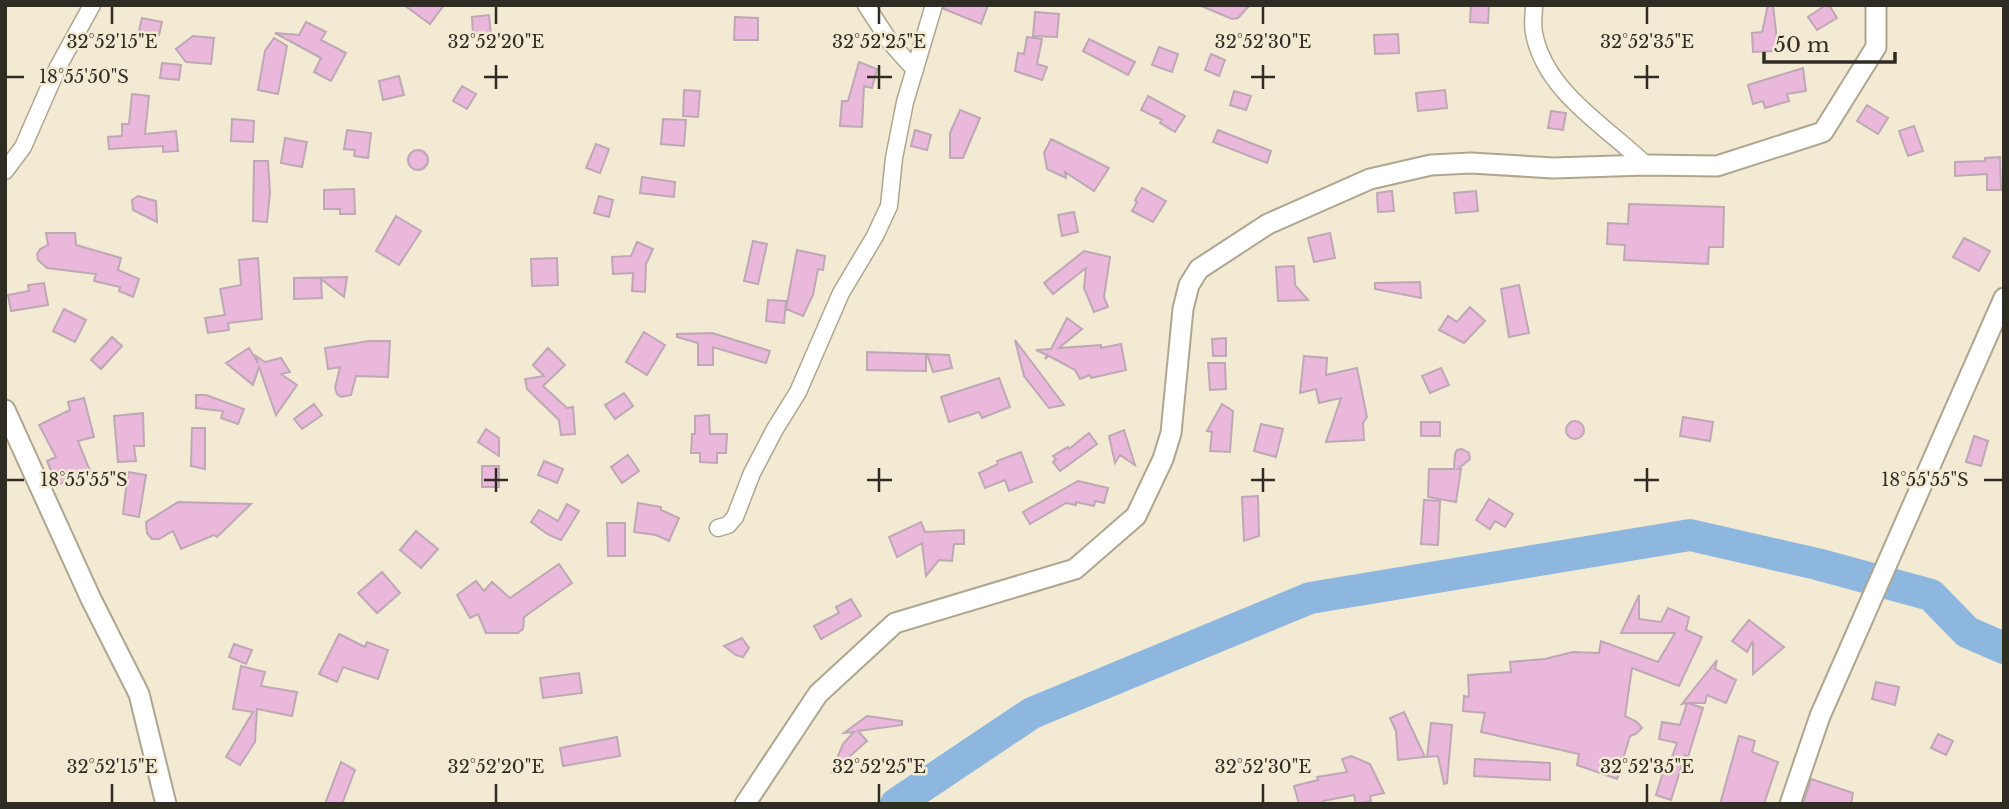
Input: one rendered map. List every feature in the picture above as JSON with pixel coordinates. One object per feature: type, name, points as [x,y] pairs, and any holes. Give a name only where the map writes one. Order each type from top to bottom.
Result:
[{"type":"street","points":[[5,171],[23,147],[58,67],[92,5]]},
{"type":"street","points":[[866,5],[890,42],[915,70]]},
{"type":"street","points":[[718,528],[727,525],[735,517],[752,473],[798,392],[841,293],[875,236],[888,206],[905,102],[934,5]]},
{"type":"street","points":[[1534,5],[1533,29],[1536,44],[1551,74],[1592,118],[1646,165]]},
{"type":"street","points":[[746,804],[818,694],[895,623],[1075,569],[1136,516],[1163,459],[1171,433],[1183,309],[1189,285],[1199,270],[1218,256],[1268,224],[1370,180],[1431,165],[1471,163],[1553,168],[1717,166],[1823,132],[1876,47],[1876,5]]},
{"type":"street","points":[[1790,804],[1820,716],[2004,298]]},
{"type":"street","points":[[5,410],[91,599],[139,694],[166,804]]},
{"type":"building","points":[[404,5],[444,5],[430,24]]},
{"type":"building","points":[[944,5],[988,5],[981,24],[944,9]]},
{"type":"building","points":[[1199,5],[1250,5],[1238,18],[1232,19]]},
{"type":"building","points":[[1471,5],[1489,5],[1488,23],[1470,22]]},
{"type":"building","points":[[1768,5],[1773,5],[1777,40],[1774,51],[1753,52],[1752,33],[1762,32]]},
{"type":"building","points":[[1829,5],[1837,18],[1817,30],[1808,17]]},
{"type":"building","points":[[1035,12],[1059,14],[1057,37],[1033,36]]},
{"type":"building","points":[[489,15],[491,35],[473,36],[472,17]]},
{"type":"building","points":[[735,17],[758,18],[758,40],[734,40]]},
{"type":"building","points":[[142,18],[162,22],[159,35],[139,31]]},
{"type":"building","points":[[306,22],[326,32],[321,40],[346,53],[331,81],[314,72],[321,58],[275,33],[299,35]]},
{"type":"building","points":[[1398,34],[1399,53],[1375,54],[1374,35]]},
{"type":"building","points":[[193,36],[214,38],[211,64],[186,62],[176,49]]},
{"type":"building","points":[[1027,37],[1042,39],[1037,64],[1047,67],[1042,80],[1015,71],[1018,53],[1024,54]]},
{"type":"building","points":[[274,38],[287,46],[278,94],[258,90],[265,51]]},
{"type":"building","points":[[1089,39],[1135,62],[1128,75],[1083,51]]},
{"type":"building","points":[[1159,47],[1178,54],[1172,72],[1152,65]]},
{"type":"building","points":[[1211,54],[1225,60],[1219,76],[1205,70]]},
{"type":"building","points":[[859,62],[877,69],[872,88],[864,86],[862,127],[840,126],[842,101],[848,101]]},
{"type":"building","points":[[162,63],[181,65],[179,80],[160,78]]},
{"type":"building","points":[[1803,68],[1806,91],[1787,94],[1789,101],[1765,108],[1763,101],[1753,104],[1748,85]]},
{"type":"building","points":[[399,76],[404,95],[383,100],[379,81]]},
{"type":"building","points":[[462,86],[476,94],[467,109],[453,101]]},
{"type":"building","points":[[684,90],[700,91],[698,117],[683,116]]},
{"type":"building","points":[[1445,90],[1447,108],[1418,111],[1416,93]]},
{"type":"building","points":[[1234,91],[1251,96],[1246,110],[1230,105]]},
{"type":"building","points":[[132,94],[149,96],[145,134],[176,131],[178,151],[163,152],[163,146],[109,149],[108,137],[122,136],[122,124],[129,124]]},
{"type":"building","points":[[1148,96],[1185,116],[1175,132],[1160,123],[1162,120],[1141,110]]},
{"type":"building","points":[[1867,105],[1888,118],[1878,134],[1857,121]]},
{"type":"building","points":[[960,110],[980,118],[963,158],[950,158],[950,133]]},
{"type":"building","points":[[1551,111],[1566,113],[1563,130],[1548,128]]},
{"type":"building","points":[[232,119],[254,121],[253,142],[231,141]]},
{"type":"building","points":[[663,119],[686,120],[684,146],[661,144]]},
{"type":"building","points":[[1914,126],[1923,151],[1908,156],[1899,131]]},
{"type":"building","points":[[347,130],[371,133],[368,158],[354,156],[355,150],[344,149]]},
{"type":"building","points":[[915,130],[931,135],[927,150],[911,146]]},
{"type":"building","points":[[1218,130],[1271,151],[1267,163],[1213,142]]},
{"type":"building","points":[[285,138],[307,142],[302,167],[281,163]]},
{"type":"building","points":[[1051,139],[1109,168],[1094,191],[1065,172],[1066,178],[1047,169],[1044,153]]},
{"type":"building","points":[[596,144],[609,149],[600,173],[586,168]]},
{"type":"building","points":[[418,150],[425,153],[428,160],[425,167],[418,170],[411,167],[408,160],[411,153]]},
{"type":"building","points":[[2000,157],[2001,190],[1987,190],[1987,174],[1955,176],[1955,162],[1985,161],[1985,158]]},
{"type":"building","points":[[254,161],[268,161],[270,193],[267,222],[253,221]]},
{"type":"building","points":[[642,177],[675,182],[674,197],[640,193]]},
{"type":"building","points":[[1142,188],[1166,201],[1153,222],[1132,211]]},
{"type":"building","points":[[354,189],[355,214],[340,214],[340,209],[324,209],[324,190]]},
{"type":"building","points":[[1392,191],[1394,211],[1378,212],[1377,193]]},
{"type":"building","points":[[1476,191],[1478,211],[1456,213],[1454,193]]},
{"type":"building","points":[[138,196],[156,201],[157,222],[133,210],[132,200]]},
{"type":"building","points":[[599,196],[613,200],[609,217],[594,213]]},
{"type":"building","points":[[1629,204],[1724,207],[1723,247],[1709,247],[1708,264],[1624,260],[1625,245],[1607,244],[1608,223],[1628,224]]},
{"type":"building","points":[[1074,212],[1078,232],[1062,236],[1058,215]]},
{"type":"building","points":[[396,216],[421,231],[399,265],[376,251]]},
{"type":"building","points":[[46,233],[75,233],[76,245],[121,258],[118,270],[139,279],[133,297],[119,291],[120,287],[94,281],[96,274],[47,268],[38,260],[37,254],[48,245]]},
{"type":"building","points":[[1330,233],[1335,258],[1314,262],[1308,238]]},
{"type":"building","points":[[1964,238],[1990,251],[1979,271],[1953,257]]},
{"type":"building","points":[[753,241],[767,244],[758,284],[744,281]]},
{"type":"building","points":[[637,242],[653,249],[646,264],[645,292],[632,291],[633,273],[613,274],[612,257],[631,256]]},
{"type":"building","points":[[797,250],[825,256],[823,270],[818,269],[813,295],[803,316],[786,309]]},
{"type":"building","points":[[1084,251],[1110,257],[1104,297],[1108,307],[1094,312],[1084,288],[1086,268],[1053,294],[1044,283]]},
{"type":"building","points":[[258,258],[262,319],[228,323],[229,330],[208,333],[205,318],[225,315],[220,289],[241,285],[239,260]]},
{"type":"building","points":[[557,258],[558,285],[532,286],[531,259]]},
{"type":"building","points":[[1294,266],[1295,285],[1308,300],[1278,301],[1276,267]]},
{"type":"building","points":[[347,277],[344,297],[321,279],[322,298],[294,299],[294,278]]},
{"type":"building","points":[[1420,282],[1421,298],[1375,289],[1375,283]]},
{"type":"building","points":[[44,283],[48,305],[11,311],[8,295],[29,291],[28,285]]},
{"type":"building","points":[[1519,285],[1529,333],[1509,337],[1501,289]]},
{"type":"building","points":[[768,300],[786,301],[784,323],[766,321]]},
{"type":"building","points":[[1470,307],[1485,321],[1464,343],[1439,330],[1448,316],[1457,322]]},
{"type":"building","points":[[64,309],[86,320],[75,342],[53,331]]},
{"type":"building","points":[[1067,318],[1082,329],[1059,348],[1101,345],[1101,348],[1121,344],[1126,370],[1080,379],[1075,370],[1049,356],[1045,359],[1047,355],[1036,350],[1051,349]]},
{"type":"building","points":[[644,332],[665,345],[647,375],[626,362]]},
{"type":"building","points":[[712,333],[770,351],[766,363],[713,347],[713,365],[698,365],[698,343],[677,337],[677,334]]},
{"type":"building","points":[[112,337],[122,346],[101,369],[91,360]]},
{"type":"building","points":[[1226,338],[1226,356],[1213,356],[1212,339]]},
{"type":"building","points":[[1015,340],[1064,405],[1049,408],[1024,376]]},
{"type":"building","points":[[369,341],[390,341],[388,377],[356,376],[351,395],[341,397],[335,388],[340,367],[328,369],[325,348]]},
{"type":"building","points":[[249,348],[258,363],[256,356],[265,362],[281,358],[290,372],[281,374],[297,385],[276,415],[259,367],[253,385],[226,363]]},
{"type":"building","points":[[548,348],[565,365],[543,386],[567,408],[573,407],[575,434],[561,435],[559,420],[527,389],[525,379],[544,376],[533,365]]},
{"type":"building","points":[[867,352],[926,354],[926,371],[867,370]]},
{"type":"building","points":[[927,354],[949,355],[952,368],[933,372]]},
{"type":"building","points":[[1304,356],[1327,358],[1326,375],[1357,368],[1367,417],[1363,423],[1364,440],[1326,442],[1341,398],[1319,403],[1316,389],[1300,393]]},
{"type":"building","points":[[1208,363],[1225,363],[1226,389],[1210,390]]},
{"type":"building","points":[[1441,368],[1449,385],[1430,393],[1422,376]]},
{"type":"building","points":[[999,378],[1010,407],[982,418],[979,412],[949,422],[941,397]]},
{"type":"building","points":[[624,393],[633,406],[615,419],[605,405]]},
{"type":"building","points":[[196,395],[206,395],[244,409],[238,424],[221,418],[223,411],[196,408]]},
{"type":"building","points":[[84,398],[94,437],[78,441],[90,471],[57,485],[47,461],[56,457],[39,425],[70,410],[68,402]]},
{"type":"building","points":[[314,404],[322,415],[302,429],[294,419]]},
{"type":"building","points":[[1222,404],[1233,411],[1230,452],[1210,451],[1212,432],[1207,431]]},
{"type":"building","points":[[143,413],[144,446],[134,446],[136,461],[118,462],[114,416]]},
{"type":"building","points":[[709,415],[710,434],[727,434],[726,453],[717,453],[717,463],[700,462],[700,453],[691,453],[695,416]]},
{"type":"building","points":[[1683,417],[1713,422],[1710,441],[1680,436]]},
{"type":"building","points":[[1571,421],[1579,421],[1584,430],[1582,437],[1571,439],[1566,434],[1566,426]]},
{"type":"building","points":[[1421,422],[1440,422],[1440,436],[1421,436]]},
{"type":"building","points":[[1261,424],[1283,429],[1276,457],[1254,451]]},
{"type":"building","points":[[192,428],[205,428],[205,469],[191,466]]},
{"type":"building","points":[[486,429],[499,438],[499,456],[478,442]]},
{"type":"building","points":[[1124,430],[1135,465],[1120,455],[1115,463],[1109,436]]},
{"type":"building","points":[[1089,433],[1097,444],[1060,471],[1053,462],[1056,459],[1053,456],[1068,447],[1069,449]]},
{"type":"building","points":[[1974,436],[1988,441],[1981,466],[1966,462]]},
{"type":"building","points":[[1462,449],[1469,453],[1470,459],[1458,469],[1461,469],[1456,502],[1428,497],[1429,469],[1454,469],[1455,454]]},
{"type":"building","points":[[1021,452],[1032,482],[1009,491],[1005,480],[985,488],[979,473],[998,464],[997,461]]},
{"type":"building","points":[[628,455],[639,471],[622,483],[611,467]]},
{"type":"building","points":[[544,461],[563,469],[557,483],[538,475]]},
{"type":"building","points":[[482,466],[499,466],[499,487],[482,487]]},
{"type":"building","points":[[128,472],[146,475],[139,517],[123,514]]},
{"type":"building","points":[[1078,481],[1108,488],[1104,503],[1095,501],[1094,506],[1066,503],[1030,524],[1023,512]]},
{"type":"building","points":[[1258,496],[1259,536],[1244,541],[1242,497]]},
{"type":"building","points":[[1489,499],[1513,514],[1505,527],[1495,521],[1490,529],[1476,520]]},
{"type":"building","points":[[1424,500],[1440,501],[1438,545],[1421,544]]},
{"type":"building","points":[[178,502],[251,504],[217,537],[214,535],[181,549],[173,531],[159,539],[152,539],[147,533],[146,522]]},
{"type":"building","points":[[638,503],[661,507],[661,510],[679,518],[669,541],[656,535],[634,532]]},
{"type":"building","points":[[567,504],[579,511],[561,540],[531,522],[539,510],[558,521]]},
{"type":"building","points":[[921,522],[925,532],[964,530],[964,544],[954,544],[952,561],[939,560],[926,576],[922,543],[897,557],[889,537]]},
{"type":"building","points":[[607,523],[625,523],[625,556],[608,556]]},
{"type":"building","points":[[416,531],[438,549],[421,568],[400,550]]},
{"type":"building","points":[[559,564],[572,583],[524,617],[523,629],[518,633],[486,633],[478,614],[470,618],[457,595],[476,581],[484,591],[492,582],[510,598]]},
{"type":"building","points":[[382,572],[400,593],[377,613],[358,593]]},
{"type":"building","points":[[1639,595],[1639,619],[1661,622],[1668,608],[1689,617],[1686,630],[1702,637],[1679,686],[1632,668],[1625,716],[1642,728],[1630,736],[1617,779],[1577,765],[1579,754],[1481,732],[1485,713],[1463,711],[1464,696],[1469,697],[1468,675],[1511,672],[1510,662],[1545,659],[1573,652],[1599,653],[1601,641],[1658,662],[1675,633],[1621,633]]},
{"type":"building","points":[[851,599],[861,616],[821,639],[814,626],[839,613],[836,607]]},
{"type":"building","points":[[1749,620],[1784,647],[1753,674],[1753,641],[1747,652],[1732,641]]},
{"type":"building","points":[[339,634],[365,647],[367,642],[388,650],[378,679],[343,667],[337,682],[319,674]]},
{"type":"building","points":[[742,638],[749,648],[743,657],[724,646]]},
{"type":"building","points":[[234,644],[252,650],[246,664],[229,657]]},
{"type":"building","points":[[1717,660],[1715,669],[1736,680],[1726,703],[1707,695],[1705,703],[1688,703],[1703,708],[1688,757],[1685,755],[1671,800],[1656,795],[1663,772],[1666,773],[1677,743],[1659,739],[1662,722],[1680,725],[1687,703],[1682,704]]},
{"type":"building","points":[[241,666],[265,672],[261,686],[297,692],[292,716],[257,709],[255,742],[240,765],[226,757],[253,712],[233,709]]},
{"type":"building","points":[[579,673],[582,693],[543,698],[540,678]]},
{"type":"building","points":[[1876,682],[1899,687],[1895,705],[1872,699]]},
{"type":"building","points":[[1404,712],[1425,757],[1398,760],[1396,731],[1390,718]]},
{"type":"building","points":[[867,716],[902,721],[902,725],[858,731],[867,741],[831,773],[843,744],[854,732],[844,733]]},
{"type":"building","points":[[1431,723],[1452,725],[1447,783],[1444,784],[1438,756],[1427,757]]},
{"type":"building","points":[[1938,734],[1953,741],[1946,755],[1931,748]]},
{"type":"building","points":[[1739,736],[1755,741],[1752,752],[1778,762],[1764,804],[1720,804]]},
{"type":"building","points":[[617,737],[620,756],[563,766],[560,748]]},
{"type":"building","points":[[1351,756],[1370,764],[1384,793],[1370,796],[1371,801],[1356,804],[1354,795],[1323,801],[1324,804],[1299,804],[1294,786],[1318,780],[1317,777],[1347,772],[1342,759]]},
{"type":"building","points":[[1475,759],[1550,763],[1550,780],[1474,776]]},
{"type":"building","points":[[341,762],[355,770],[342,804],[325,804]]},
{"type":"building","points":[[1811,779],[1853,793],[1851,804],[1803,804]]},
{"type":"waterway","points":[[896,804],[1032,713],[1310,598],[1690,535],[1817,564],[1931,595],[1967,632],[2004,648]]}]
